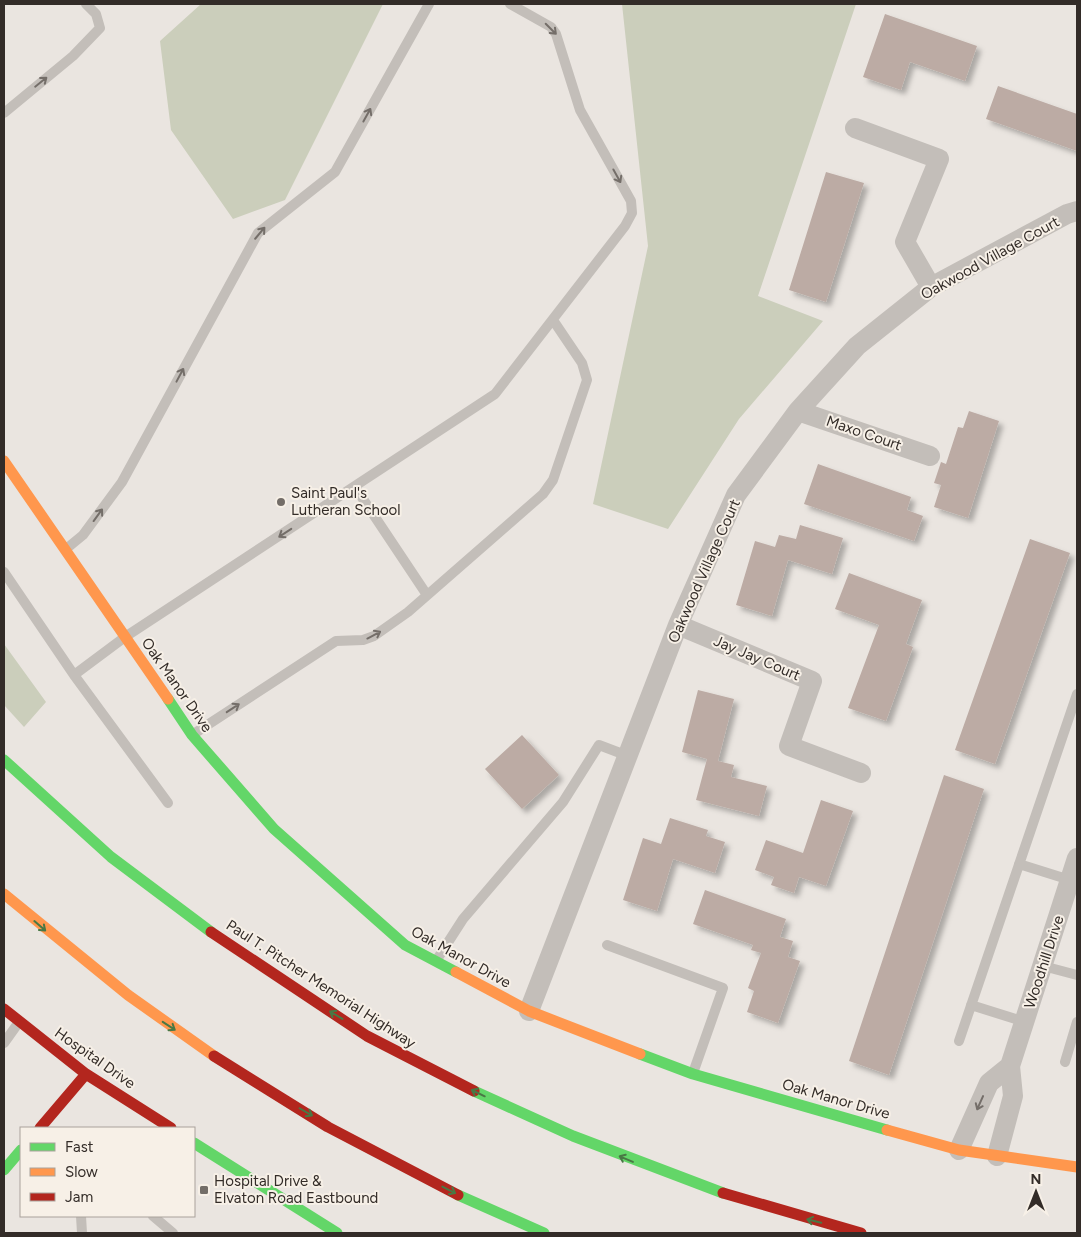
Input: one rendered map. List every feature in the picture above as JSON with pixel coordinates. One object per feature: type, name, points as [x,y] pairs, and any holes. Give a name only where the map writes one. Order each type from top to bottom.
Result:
[{"type":"main road","name":"Oak Manor Drive","points":[[4,461],[192,735],[274,829],[405,945],[529,1011],[693,1074],[959,1150],[1077,1167]]},
{"type":"main road","name":"Paul T. Pitcher Memorial Highway","points":[[4,760],[112,857],[200,925],[304,995],[405,1057],[535,1121],[655,1171],[787,1215],[861,1233]]},
{"type":"main road","points":[[4,894],[62,945],[149,1013],[264,1088],[375,1152],[495,1213],[544,1233]]},
{"type":"main road","name":"Hospital Drive","points":[[4,1009],[86,1074],[169,1127]]},
{"type":"main road","points":[[41,1127],[86,1074]]},
{"type":"main road","points":[[195,1143],[337,1233]]},
{"type":"main road","points":[[4,1170],[20,1154]]},
{"type":"street","points":[[855,128],[939,159],[905,242],[931,288]]},
{"type":"street","name":"Oakwood Village Court","points":[[529,1011],[678,625],[736,495],[798,411],[858,346],[931,288],[1074,217]]},
{"type":"street","name":"Maxo Court","points":[[798,411],[930,456]]},
{"type":"street","name":"Jay Jay Court","points":[[678,625],[812,681],[789,746],[861,773]]},
{"type":"street","name":"Woodhill Drive","points":[[997,1156],[1013,1096],[1010,1066],[1077,858]]},
{"type":"street","points":[[959,1150],[989,1083],[1010,1066]]},
{"type":"lane","points":[[4,113],[73,56],[100,28],[96,14],[86,4]]},
{"type":"lane","points":[[65,550],[83,535],[122,482],[258,233],[335,172],[429,4]]},
{"type":"lane","points":[[74,675],[125,637],[495,394],[625,226],[632,213],[631,201],[580,110],[556,34],[551,27],[510,4]]},
{"type":"lane","points":[[192,735],[336,641],[363,640],[374,636],[427,595],[543,494],[553,480],[587,380],[582,363],[553,320]]},
{"type":"lane","points":[[355,487],[427,595]]},
{"type":"lane","points":[[4,572],[74,675],[168,803]]},
{"type":"lane","points":[[959,1041],[1077,694]]},
{"type":"lane","points":[[435,962],[464,919],[563,802],[599,745],[628,756]]},
{"type":"lane","points":[[1020,864],[1070,880]]},
{"type":"lane","points":[[606,945],[723,988],[693,1074]]},
{"type":"lane","points":[[1043,966],[1077,975]]},
{"type":"lane","points":[[972,1005],[1025,1022]]},
{"type":"lane","points":[[4,1044],[20,1022]]},
{"type":"lane","points":[[1064,1062],[1077,1022]]},
{"type":"lane","points":[[81,1217],[82,1233]]},
{"type":"lane","points":[[154,1217],[173,1233]]},
{"type":"green space","points":[[201,4],[383,4],[285,200],[233,219],[171,130],[160,41]]},
{"type":"green space","points":[[622,4],[856,4],[758,296],[823,321],[739,419],[668,529],[593,504],[648,246]]},
{"type":"green space","points":[[4,644],[46,702],[24,727],[4,705]]},
{"type":"building","points":[[885,14],[977,46],[965,81],[910,62],[901,90],[863,77]]},
{"type":"building","points":[[998,86],[1077,114],[1077,151],[986,119]]},
{"type":"building","points":[[826,172],[864,183],[826,302],[789,290]]},
{"type":"building","points":[[969,411],[999,421],[968,518],[934,507],[941,485],[934,483],[941,462],[946,464],[958,427],[963,428]]},
{"type":"building","points":[[818,464],[911,497],[907,510],[923,516],[914,541],[804,504]]},
{"type":"building","points":[[800,525],[843,538],[832,574],[788,560],[772,616],[736,605],[755,541],[775,547],[779,535],[796,539]]},
{"type":"building","points":[[1030,539],[1070,553],[995,764],[955,750]]},
{"type":"building","points":[[849,573],[922,600],[906,644],[913,647],[886,721],[848,708],[879,625],[835,609]]},
{"type":"building","points":[[698,690],[734,699],[718,761],[734,765],[731,777],[767,786],[759,816],[696,800],[707,759],[682,752]]},
{"type":"building","points":[[522,735],[559,775],[522,809],[485,769]]},
{"type":"building","points":[[944,775],[984,789],[889,1075],[849,1061]]},
{"type":"building","points":[[821,800],[853,811],[826,886],[799,877],[794,893],[771,885],[774,877],[755,870],[766,840],[803,853]]},
{"type":"building","points":[[670,818],[708,830],[706,836],[725,842],[715,873],[673,859],[657,911],[623,900],[643,838],[661,844]]},
{"type":"building","points":[[705,890],[786,919],[780,937],[793,941],[788,957],[800,961],[778,1023],[747,1012],[754,991],[748,988],[761,953],[751,950],[753,945],[693,924]]},
{"type":"traffic: fast","points":[[168,699],[192,735],[274,829],[405,945],[456,972]]},
{"type":"traffic: fast","points":[[4,760],[111,857],[211,932]]},
{"type":"traffic: fast","points":[[640,1054],[693,1074],[887,1130]]},
{"type":"traffic: fast","points":[[474,1091],[573,1136],[723,1193]]},
{"type":"traffic: fast","points":[[195,1144],[337,1233]]},
{"type":"traffic: fast","points":[[4,1170],[20,1151]]},
{"type":"traffic: fast","points":[[458,1195],[544,1233]]},
{"type":"traffic: slow","points":[[4,461],[168,699]]},
{"type":"traffic: slow","points":[[4,894],[128,995],[214,1056]]},
{"type":"traffic: slow","points":[[456,972],[529,1011],[640,1054]]},
{"type":"traffic: slow","points":[[887,1130],[959,1150],[1077,1167]]},
{"type":"traffic: jam","points":[[211,932],[367,1036],[474,1091]]},
{"type":"traffic: jam","points":[[4,1009],[86,1074],[169,1127]]},
{"type":"traffic: jam","points":[[214,1056],[328,1127],[458,1195]]},
{"type":"traffic: jam","points":[[41,1127],[86,1074]]},
{"type":"traffic: jam","points":[[723,1193],[861,1233]]},
{"type":"place","name":"Saint Paul's Lutheran School","points":[[281,502]]},
{"type":"place","name":"Hospital Drive & Elvaton Road Eastbound","points":[[204,1190]]}]
